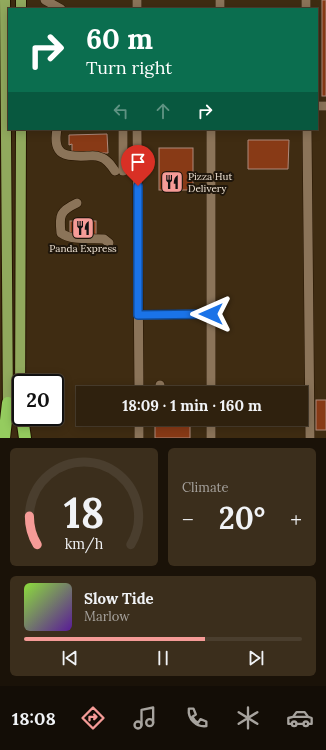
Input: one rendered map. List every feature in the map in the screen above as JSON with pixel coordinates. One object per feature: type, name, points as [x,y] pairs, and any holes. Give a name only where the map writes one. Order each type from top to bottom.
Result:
[{"type":"highway","points":[[4,438],[12,416]]},
{"type":"highway","points":[[23,426],[24,438]]},
{"type":"main road","points":[[5,0],[8,119]]},
{"type":"main road","points":[[8,130],[15,374]]},
{"type":"main road","points":[[17,374],[21,130]]},
{"type":"main road","points":[[8,438],[12,422]]},
{"type":"main road","points":[[19,426],[20,438]]},
{"type":"lane","points":[[45,0],[59,8]]},
{"type":"lane","points":[[57,130],[56,144],[58,150],[62,154],[72,156],[98,156],[108,161],[119,171],[123,130]]},
{"type":"lane","points":[[137,130],[139,386]]},
{"type":"lane","points":[[211,130],[211,386]]},
{"type":"lane","points":[[307,130],[310,438]]},
{"type":"lane","points":[[76,204],[66,208],[61,214],[61,233],[72,238],[104,238],[109,243]]},
{"type":"lane","points":[[138,315],[211,314]]},
{"type":"lane","points":[[139,426],[139,438]]},
{"type":"lane","points":[[211,426],[211,438]]},
{"type":"building","points":[[322,0],[326,0],[326,96],[322,96]]},
{"type":"building","points":[[107,134],[108,153],[72,153],[72,144],[69,145],[69,135]]},
{"type":"building","points":[[248,140],[289,140],[288,169],[248,169]]},
{"type":"building","points":[[159,148],[193,148],[193,190],[159,190]]},
{"type":"building","name":"Panda Express","points":[[70,221],[96,221],[96,235],[70,235]]},
{"type":"building","points":[[316,400],[326,400],[326,430],[316,430]]},
{"type":"building","points":[[155,426],[190,426],[190,438],[155,438]]},
{"type":"place","name":"Pizza Hut Delivery","points":[[172,182]]},
{"type":"place","name":"Panda Express","points":[[83,228]]},
{"type":"route","points":[[138,186],[138,315],[211,314]]}]
